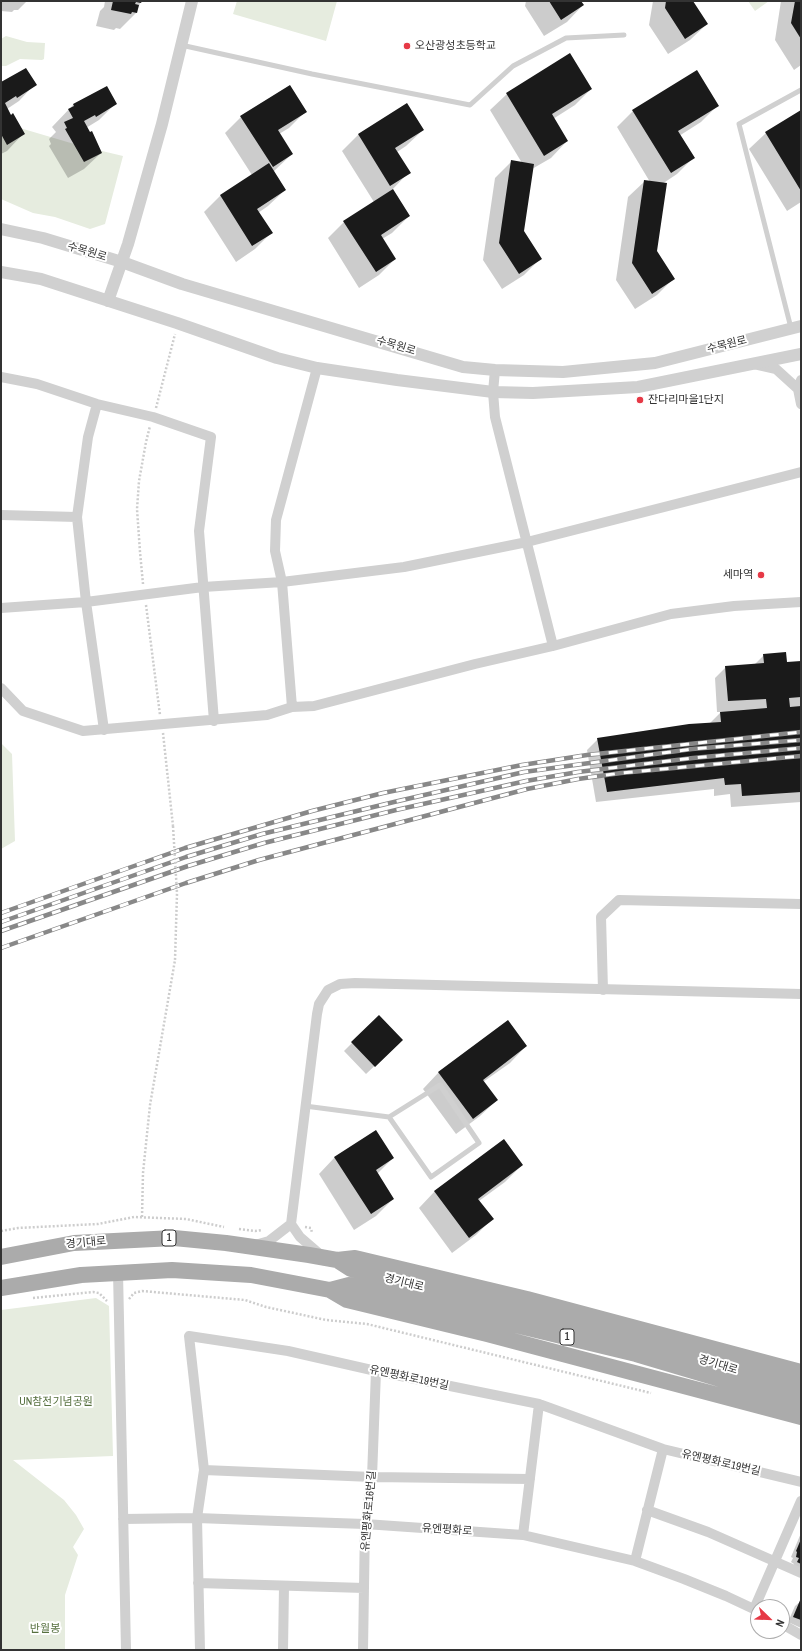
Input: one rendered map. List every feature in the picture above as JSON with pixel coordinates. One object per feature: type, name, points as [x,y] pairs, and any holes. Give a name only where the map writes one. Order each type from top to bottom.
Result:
[{"type":"main road","name":"경기대로","points":[[1,1257],[74,1243],[174,1238],[251,1246],[331,1259],[351,1269],[580,1326],[801,1388]]},
{"type":"main road","points":[[331,1259],[355,1258],[527,1299],[801,1372]]},
{"type":"main road","name":"경기대로","points":[[1,1288],[81,1275],[172,1270],[251,1275],[330,1290],[349,1286],[636,1354],[801,1403]]},
{"type":"main road","points":[[330,1290],[347,1300],[487,1334],[801,1417]]},
{"type":"street","points":[[108,301],[122,262],[162,124],[192,1]]},
{"type":"street","name":"수목원로","points":[[1,229],[43,238],[122,262],[182,284],[463,367],[495,370],[563,372],[655,363],[796,327]]},
{"type":"street","points":[[1,272],[41,279],[178,323],[278,358],[317,368],[493,392],[533,393],[638,387],[801,354]]},
{"type":"street","points":[[753,364],[776,369],[800,384],[801,404]]},
{"type":"street","points":[[292,707],[282,582],[276,551],[276,520],[317,368]]},
{"type":"street","points":[[495,370],[493,392],[495,416],[553,646]]},
{"type":"street","points":[[1,377],[37,384],[97,404],[153,417],[211,437],[199,531],[214,721]]},
{"type":"street","points":[[97,404],[88,437],[77,517],[86,602],[104,730]]},
{"type":"street","points":[[1,608],[145,596],[203,587],[282,582],[404,567],[527,542],[801,472]]},
{"type":"street","points":[[1,515],[77,517]]},
{"type":"street","points":[[1,688],[23,711],[83,731],[162,726],[267,716],[292,707],[314,706],[475,664],[553,646],[671,614],[734,606],[801,602]]},
{"type":"street","points":[[603,990],[601,917],[619,900],[801,904]]},
{"type":"street","points":[[331,1259],[300,1237],[291,1224],[319,1004],[328,990],[340,984],[355,983],[801,994]]},
{"type":"street","points":[[251,1246],[269,1241],[291,1224]]},
{"type":"street","points":[[118,1272],[126,1650]]},
{"type":"street","name":"유엔평화로19번길","points":[[200,1650],[197,1518],[204,1470],[189,1336],[288,1351],[376,1371],[539,1404],[663,1449],[801,1482]]},
{"type":"street","name":"유엔평화로16번길","points":[[363,1650],[365,1524],[372,1477],[376,1371]]},
{"type":"street","points":[[523,1535],[539,1404]]},
{"type":"street","points":[[635,1562],[663,1449]]},
{"type":"street","points":[[204,1470],[372,1477],[530,1479]]},
{"type":"street","points":[[760,1599],[775,1560],[801,1501]]},
{"type":"street","points":[[647,1510],[708,1532],[775,1560],[801,1573]]},
{"type":"street","name":"유엔평화로","points":[[123,1519],[197,1518],[365,1524],[523,1535],[635,1562],[691,1581],[750,1607]]},
{"type":"street","points":[[198,1583],[364,1588]]},
{"type":"street","points":[[283,1650],[284,1586]]},
{"type":"street","points":[[790,1629],[801,1635]]},
{"type":"lane","points":[[181,45],[312,74],[470,105],[513,66],[566,38],[624,35]]},
{"type":"lane","points":[[796,327],[739,124],[801,90]]},
{"type":"lane","points":[[305,1106],[389,1117],[440,1084],[479,1143],[431,1177],[389,1117]]},
{"type":"path","points":[[142,1217],[143,1173],[150,1105],[175,960],[177,893],[173,826],[140,552],[138,502],[139,481],[146,442],[178,323]]},
{"type":"path","points":[[1,1231],[18,1228],[98,1224],[134,1216],[186,1219],[229,1228]]},
{"type":"path","points":[[235,1229],[255,1231],[263,1230],[268,1226]]},
{"type":"path","points":[[32,1299],[93,1292],[99,1293],[107,1302],[128,1301],[134,1293],[142,1291],[246,1300],[266,1307],[326,1320],[367,1324],[654,1394]]},
{"type":"green space","points":[[237,1],[337,1],[326,41],[233,14]]},
{"type":"green space","points":[[748,1],[769,1],[755,11]]},
{"type":"green space","points":[[6,36],[27,42],[45,43],[44,59],[20,59],[6,66],[1,66],[1,39]]},
{"type":"green space","points":[[1,124],[123,156],[105,224],[90,229],[55,217],[33,213],[1,199]]},
{"type":"green space","points":[[1,743],[12,754],[15,841],[1,849]]},
{"type":"green space","points":[[96,1298],[109,1306],[113,1456],[13,1460],[64,1500],[76,1515],[84,1529],[73,1547],[78,1555],[65,1595],[65,1650],[1,1650],[1,1310]]},
{"type":"building","points":[[113,1],[142,1],[141,3],[136,2],[135,4],[139,5],[137,13],[132,12],[131,14],[111,10]]},
{"type":"building","points":[[549,1],[581,1],[584,5],[561,20]]},
{"type":"building","points":[[666,1],[693,1],[708,24],[685,39],[665,8]]},
{"type":"building","points":[[795,1],[801,1],[801,39],[791,23]]},
{"type":"building","points":[[570,53],[592,89],[552,114],[568,141],[544,156],[506,93]]},
{"type":"building","points":[[26,68],[37,85],[17,98],[16,96],[5,103],[11,115],[13,113],[25,134],[7,145],[1,134],[1,82]]},
{"type":"building","points":[[697,70],[719,106],[678,131],[695,158],[671,173],[632,110]]},
{"type":"building","points":[[290,85],[307,112],[278,130],[293,154],[273,167],[240,116]]},
{"type":"building","points":[[107,86],[117,104],[96,117],[95,115],[84,121],[90,132],[92,131],[102,153],[84,162],[65,129],[67,128],[64,122],[73,118],[68,109],[74,106],[73,104]]},
{"type":"building","points":[[407,103],[424,130],[395,148],[411,173],[390,186],[358,134]]},
{"type":"building","points":[[801,110],[801,191],[765,132]]},
{"type":"building","points":[[511,160],[534,164],[524,231],[542,259],[519,274],[499,243]]},
{"type":"building","points":[[269,163],[286,190],[257,209],[273,233],[252,246],[220,195]]},
{"type":"building","points":[[644,180],[667,183],[657,251],[675,279],[652,294],[632,263]]},
{"type":"building","points":[[393,189],[410,216],[381,235],[396,259],[376,272],[343,221]]},
{"type":"building","points":[[786,652],[787,662],[801,661],[801,697],[789,698],[790,707],[801,706],[801,792],[742,796],[741,784],[725,785],[724,778],[607,792],[597,738],[689,724],[721,722],[720,712],[767,708],[766,699],[728,701],[725,666],[764,663],[763,654]]},
{"type":"building","points":[[379,1015],[403,1040],[375,1067],[351,1042]]},
{"type":"building","points":[[508,1020],[527,1046],[483,1080],[498,1100],[473,1119],[438,1072]]},
{"type":"building","points":[[376,1130],[394,1158],[376,1170],[394,1199],[371,1214],[334,1157]]},
{"type":"building","points":[[504,1139],[523,1165],[478,1199],[494,1219],[469,1238],[434,1191]]},
{"type":"building","points":[[801,1539],[801,1564],[797,1562],[799,1558],[796,1557],[796,1551]]},
{"type":"building","points":[[801,1598],[801,1620],[793,1617]]},
{"type":"railway","points":[[1,913],[185,848],[312,811],[383,793],[522,765],[587,755],[801,732]]},
{"type":"railway","points":[[1,922],[186,857],[262,834],[524,772],[692,749],[801,740]]},
{"type":"railway","points":[[1,931],[188,866],[264,843],[396,810],[526,781],[578,772],[693,758],[801,748]]},
{"type":"railway","points":[[1,948],[186,883],[259,860],[527,789],[578,779],[621,773],[801,756]]},
{"type":"place","name":"오산광성초등학교","points":[[407,46]]},
{"type":"place","name":"잔다리마을1단지","points":[[640,400]]},
{"type":"place","name":"세마역","points":[[761,575]]},
{"type":"park label","name":"UN참전기념공원","points":[[56,1402]]},
{"type":"park label","name":"반월봉","points":[[45,1629]]}]
